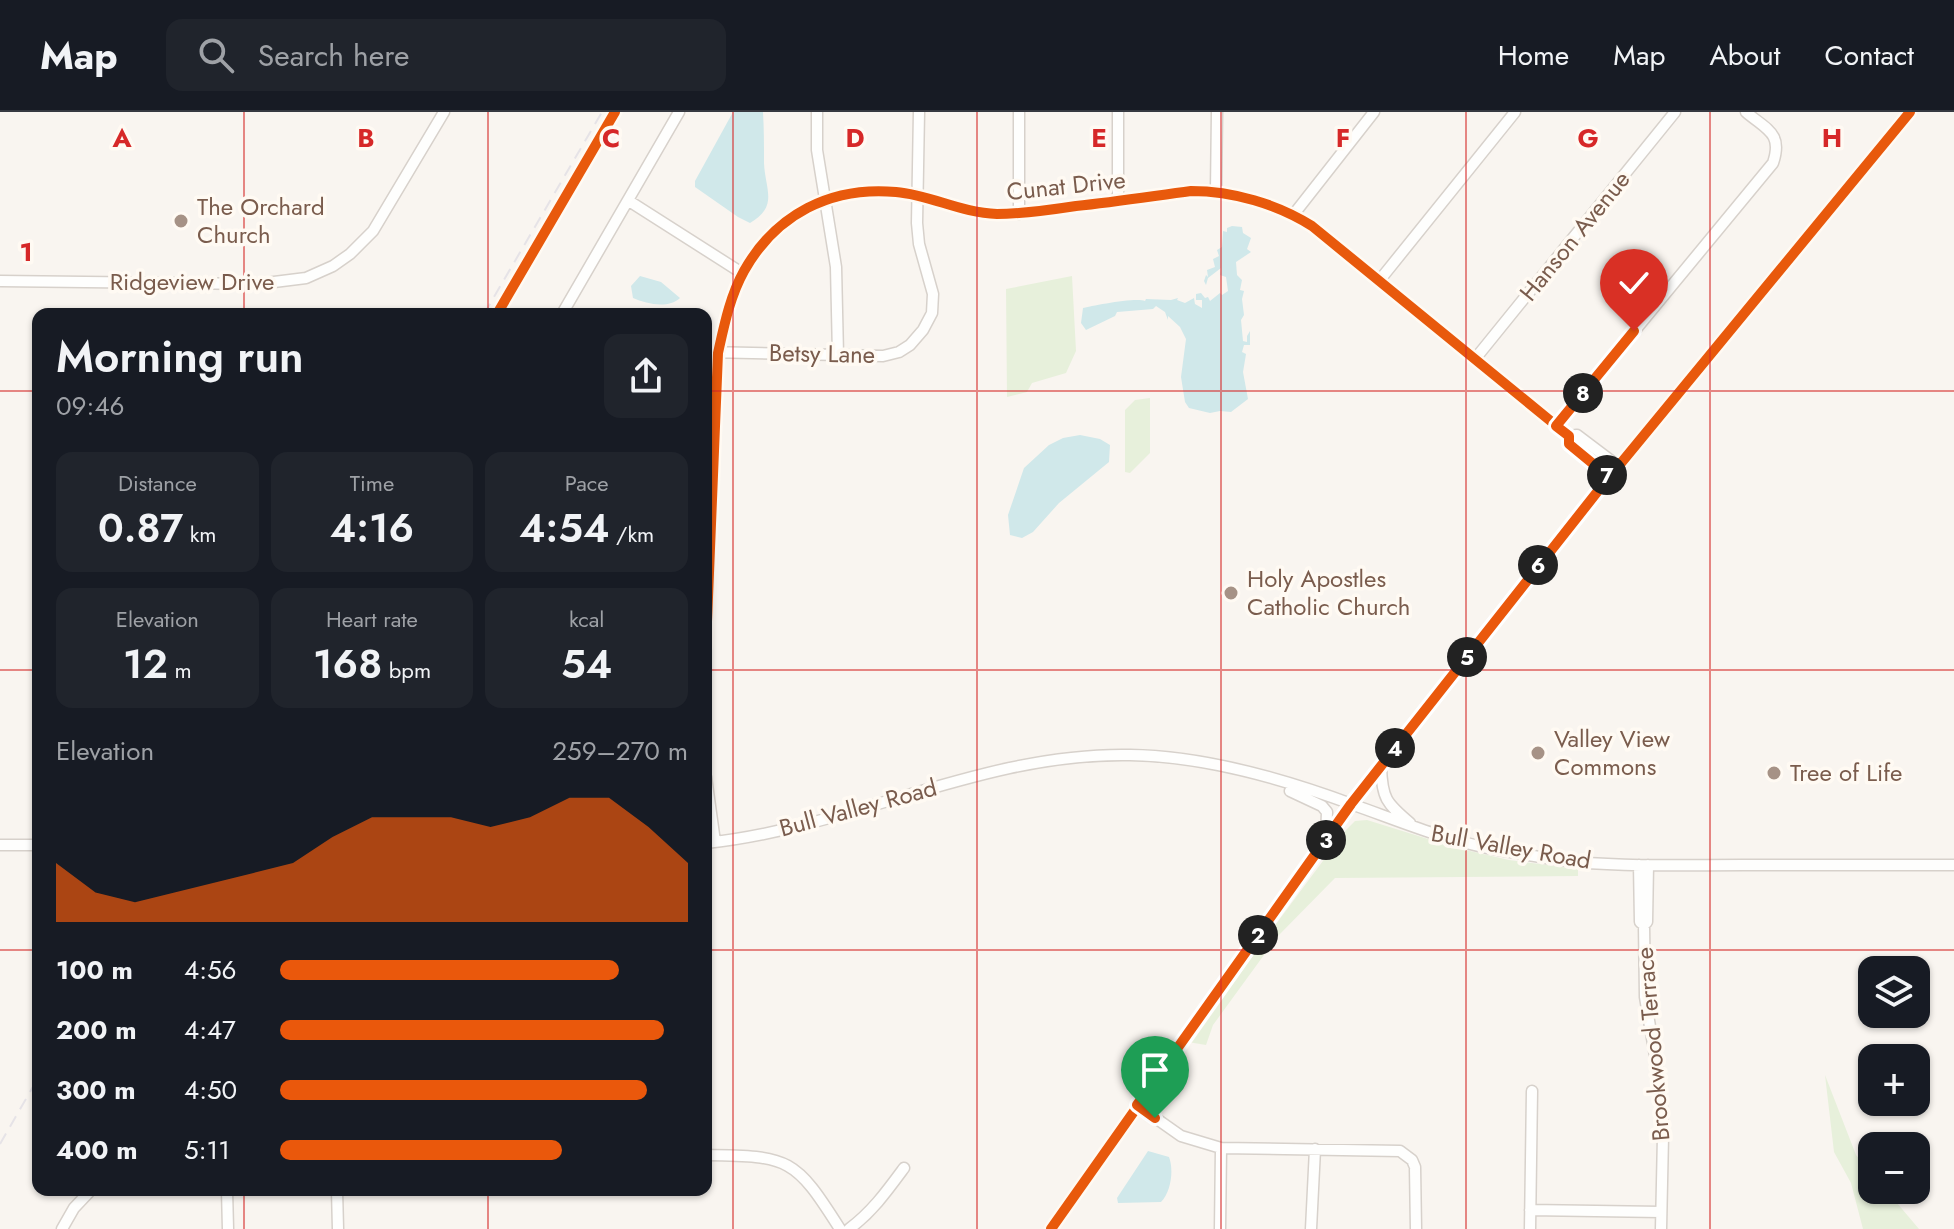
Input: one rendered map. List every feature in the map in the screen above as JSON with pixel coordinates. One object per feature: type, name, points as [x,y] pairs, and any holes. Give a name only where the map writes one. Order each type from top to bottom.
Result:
[{"type":"street","name":"Ridgeview Drive","points":[[0,281],[258,284],[306,278],[341,260],[373,231],[444,112]]},
{"type":"street","points":[[566,308],[679,112]]},
{"type":"street","points":[[817,112],[816,139],[836,267],[838,355]]},
{"type":"street","name":"Betsy Lane","points":[[712,352],[883,356],[910,345],[923,330],[932,313],[933,294],[919,244],[919,112]]},
{"type":"street","points":[[1019,112],[1019,214]]},
{"type":"street","points":[[1118,112],[1118,201]]},
{"type":"street","points":[[1216,191],[1217,112]]},
{"type":"street","points":[[1294,214],[1374,112]]},
{"type":"street","points":[[1379,281],[1515,112]]},
{"type":"street","name":"Hanson Avenue","points":[[1475,359],[1675,112]]},
{"type":"street","points":[[1556,426],[1773,163],[1778,147],[1776,137],[1746,112]]},
{"type":"street","points":[[1051,1229],[1351,804],[1609,477],[1910,112]]},
{"type":"street","name":"Cunat Drive","points":[[712,352],[742,273],[756,252],[779,227],[825,198],[870,191],[899,192],[980,213],[1019,214],[1191,191],[1216,191],[1294,214],[1312,226],[1556,426],[1569,436],[1577,435],[1618,466]]},
{"type":"street","points":[[629,201],[742,273]]},
{"type":"street","name":"Cunat Drive","points":[[1569,436],[1569,444],[1609,477]]},
{"type":"street","name":"Bull Valley Road","points":[[712,843],[783,829],[1003,769],[1070,756],[1133,755],[1207,764],[1263,777],[1351,804],[1417,829],[1484,847],[1557,860],[1643,865],[1954,865]]},
{"type":"street","points":[[1381,766],[1382,792],[1387,803],[1417,829]]},
{"type":"street","points":[[1263,777],[1322,806],[1328,818],[1325,841]]},
{"type":"street","points":[[0,845],[32,845]]},
{"type":"street","name":"Brookwood Terrace","points":[[1643,865],[1647,922],[1644,925],[1645,997],[1661,1091],[1661,1229]]},
{"type":"street","points":[[1530,1229],[1532,1091]]},
{"type":"street","points":[[1137,1105],[1181,1136],[1221,1148],[1394,1149],[1408,1156],[1415,1167],[1416,1229]]},
{"type":"street","points":[[1220,1229],[1221,1148]]},
{"type":"street","points":[[1311,1229],[1315,1149]]},
{"type":"street","points":[[712,1155],[761,1155],[793,1166],[812,1186],[840,1229]]},
{"type":"street","points":[[849,1229],[883,1198],[904,1168]]},
{"type":"street","points":[[62,1229],[85,1196]]},
{"type":"street","points":[[227,1196],[228,1229]]},
{"type":"street","points":[[337,1196],[338,1229]]},
{"type":"street","points":[[1530,1210],[1661,1212]]},
{"type":"green space","points":[[1072,276],[1076,351],[1066,373],[1032,383],[1027,392],[1007,397],[1006,289]]},
{"type":"green space","points":[[1150,398],[1150,453],[1130,473],[1125,472],[1125,410],[1135,400]]},
{"type":"green space","points":[[1367,820],[1457,848],[1509,860],[1578,869],[1578,876],[1335,878],[1277,937],[1213,1025],[1206,1045],[1188,1042],[1346,830],[1355,821]]},
{"type":"green space","points":[[1825,1075],[1858,1157],[1858,1204],[1898,1204],[1919,1229],[1863,1229],[1851,1183],[1834,1152]]},
{"type":"water","points":[[733,112],[763,112],[768,196],[765,210],[750,223],[695,187],[695,181]]},
{"type":"water","points":[[1242,227],[1243,233],[1251,238],[1247,249],[1251,252],[1236,262],[1237,275],[1242,280],[1240,290],[1244,291],[1244,315],[1241,320],[1243,341],[1247,342],[1250,331],[1250,345],[1244,345],[1242,352],[1246,354],[1243,372],[1248,399],[1231,412],[1210,413],[1189,408],[1185,402],[1181,377],[1186,339],[1180,327],[1168,316],[1168,320],[1165,312],[1156,306],[1153,309],[1117,312],[1115,316],[1086,330],[1081,323],[1083,308],[1124,301],[1178,298],[1185,303],[1194,298],[1195,304],[1202,308],[1202,300],[1196,300],[1196,294],[1201,293],[1210,301],[1228,291],[1226,277],[1220,275],[1221,268],[1208,278],[1206,285],[1204,281],[1206,275],[1208,277],[1207,270],[1215,267],[1213,259],[1219,256],[1217,250],[1222,247],[1223,231],[1227,232],[1227,228]]},
{"type":"water","points":[[640,276],[661,282],[680,298],[670,303],[651,304],[633,298],[631,286]]},
{"type":"water","points":[[1080,435],[1100,439],[1110,445],[1109,462],[1059,503],[1033,532],[1022,538],[1010,535],[1008,515],[1024,468],[1049,445]]},
{"type":"water","points":[[1148,1151],[1169,1157],[1171,1181],[1167,1193],[1161,1202],[1118,1203],[1117,1198]]},
{"type":"railway","points":[[488,308],[602,112]]},
{"type":"railway","points":[[0,1144],[32,1088]]},
{"type":"cycle path","points":[[501,308],[615,112]]},
{"type":"cycle path","points":[[1051,1229],[1351,804],[1575,519],[1910,112]]},
{"type":"cycle path","points":[[712,500],[718,353],[731,301],[744,271],[757,251],[789,219],[828,199],[872,191],[909,194],[971,211],[997,214],[1037,212],[1191,191],[1223,193],[1269,205],[1312,226],[1569,436],[1569,444],[1609,477]]},
{"type":"place","name":"The Orchard Church","points":[[181,221]]},
{"type":"place","name":"Holy Apostles Catholic Church","points":[[1231,593]]},
{"type":"place","name":"Valley View Commons","points":[[1538,753]]},
{"type":"place","name":"Tree of Life","points":[[1774,773]]},
{"type":"route","points":[[1155,1118],[1137,1105],[1245,952],[1351,804],[1609,477],[1569,444],[1569,436],[1556,426],[1634,331]]}]
